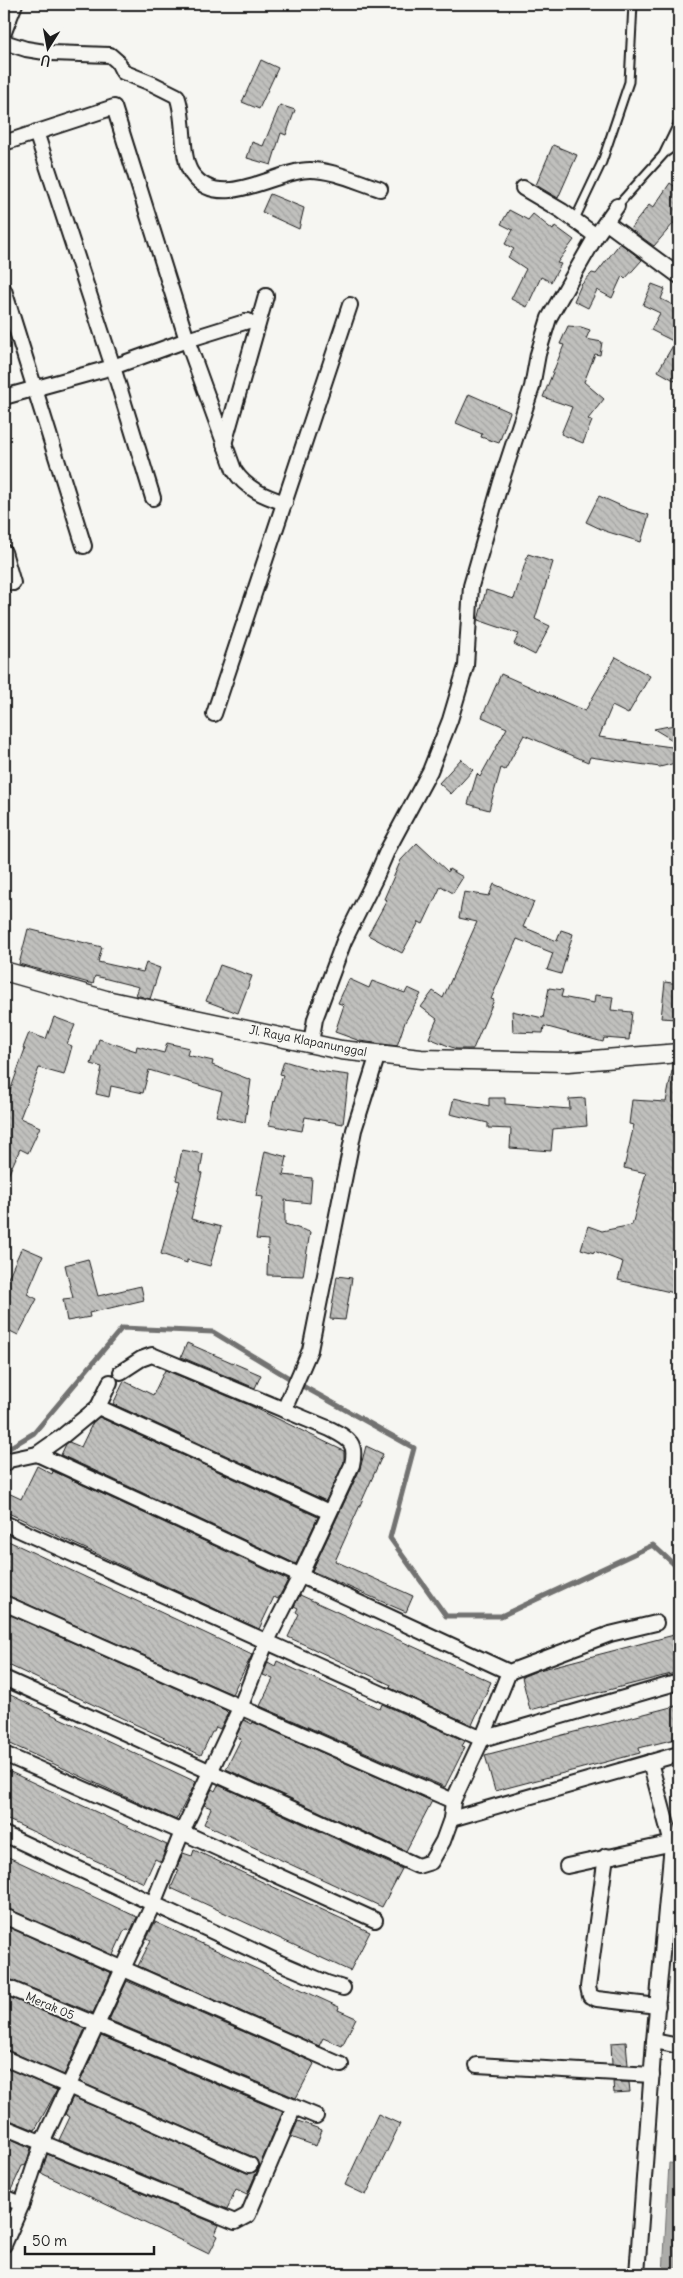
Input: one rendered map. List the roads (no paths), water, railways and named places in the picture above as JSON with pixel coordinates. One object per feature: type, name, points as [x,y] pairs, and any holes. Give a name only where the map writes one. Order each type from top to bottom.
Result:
[{"type":"street","points":[[4,32],[14,4]]},
{"type":"street","points":[[4,42],[26,49],[51,53],[110,55],[118,62],[124,72],[177,96],[182,118],[188,167],[192,175],[206,187],[227,190],[236,189],[262,184],[290,172],[310,170],[327,172],[380,189]]},
{"type":"street","points":[[4,143],[114,107],[187,340],[234,470],[241,481],[256,492],[285,503]]},
{"type":"street","points":[[36,132],[114,367],[153,498]]},
{"type":"street","points":[[523,188],[575,219],[596,236]]},
{"type":"street","points":[[311,1043],[315,1020],[344,941],[388,849],[430,771],[450,720],[466,666],[471,586],[501,482],[532,387],[538,354],[549,318],[596,236],[607,223],[617,206]]},
{"type":"street","points":[[607,223],[679,276]]},
{"type":"street","points":[[4,290],[84,546]]},
{"type":"street","points":[[224,444],[266,296]]},
{"type":"street","points":[[214,714],[350,305]]},
{"type":"street","points":[[4,398],[114,367],[187,340],[248,321]]},
{"type":"street","points":[[4,552],[13,583]]},
{"type":"street","name":"Jl. Raya Klapanunggal","points":[[4,970],[106,1000],[311,1043],[378,1054],[421,1059],[568,1062],[679,1053]]},
{"type":"street","points":[[284,1410],[310,1350],[354,1130],[378,1054]]},
{"type":"street","points":[[4,2244],[22,2204],[42,2143],[153,1904],[182,1832],[240,1708],[266,1643],[352,1465],[354,1453],[352,1444],[348,1439],[335,1432],[152,1355],[140,1359],[122,1372]]},
{"type":"street","points":[[4,1465],[9,1460],[37,1454],[64,1436],[98,1406],[110,1382]]},
{"type":"street","points":[[98,1406],[329,1512]]},
{"type":"street","points":[[37,1454],[509,1672],[610,1634],[656,1624]]},
{"type":"street","points":[[4,1524],[482,1739],[679,1682]]},
{"type":"street","points":[[4,1602],[453,1801]]},
{"type":"street","points":[[4,1678],[418,1866],[430,1862],[443,1841],[451,1819],[453,1801],[482,1739],[509,1672]]},
{"type":"street","points":[[4,1754],[376,1920]]},
{"type":"street","points":[[451,1819],[679,1754]]},
{"type":"street","points":[[637,2274],[654,2041],[675,1842],[650,1762]]},
{"type":"street","points":[[4,1834],[327,1984],[343,1988]]},
{"type":"street","points":[[567,1866],[675,1842]]},
{"type":"street","points":[[606,1856],[588,1987],[590,1996],[658,2006]]},
{"type":"street","points":[[4,1916],[341,2064]]},
{"type":"street","name":"Merak 05","points":[[4,1986],[316,2116]]},
{"type":"street","points":[[654,2041],[679,2046]]},
{"type":"street","points":[[4,2058],[250,2165]]},
{"type":"street","points":[[477,2065],[652,2075]]},
{"type":"street","points":[[4,2126],[235,2222],[248,2216],[294,2107]]},
{"type":"street","points":[[4,2197],[22,2204]]},
{"type":"lane","points":[[575,219],[602,162],[628,82],[633,4]]},
{"type":"lane","points":[[663,155],[679,122]]},
{"type":"lane","points":[[617,206],[663,155],[679,142]]},
{"type":"waterway","points":[[4,1451],[34,1433],[122,1328],[213,1332],[299,1384],[414,1448],[390,1538],[446,1616],[501,1616],[653,1545],[679,1569]]}]
